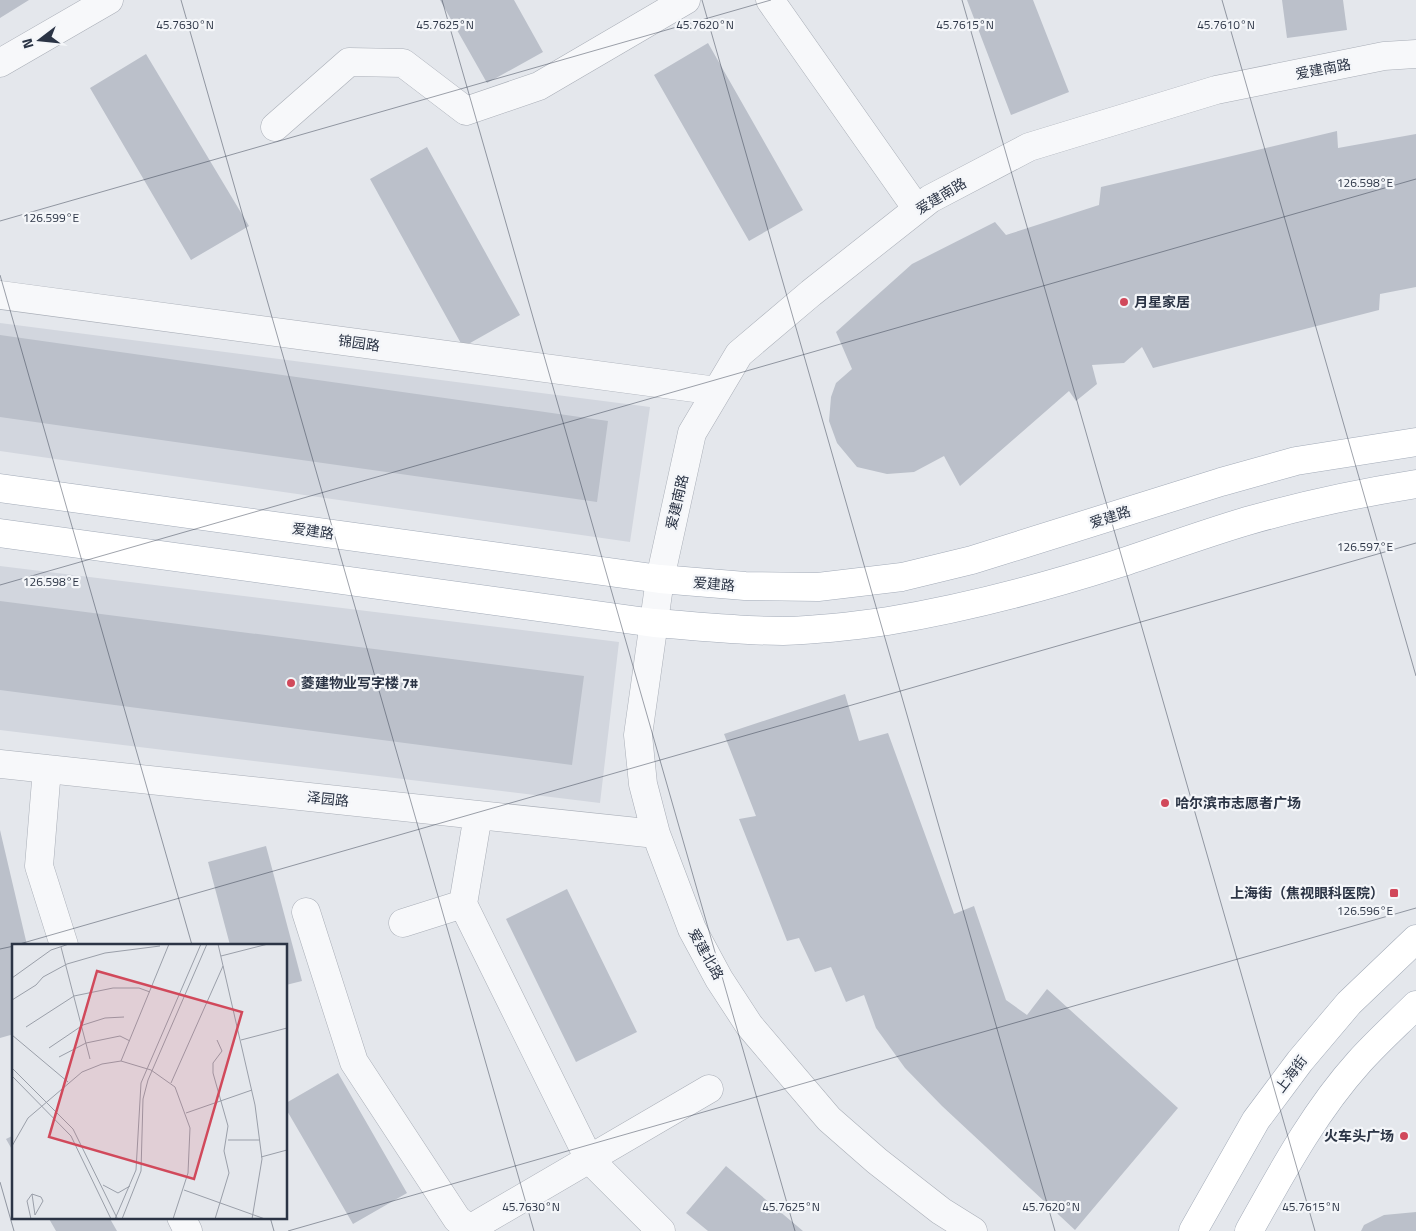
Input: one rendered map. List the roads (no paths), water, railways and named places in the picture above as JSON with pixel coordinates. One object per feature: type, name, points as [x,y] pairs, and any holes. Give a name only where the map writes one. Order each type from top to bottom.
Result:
[{"type":"main road","name":"爱建路","points":[[0,488],[660,579],[745,586],[818,587],[902,577],[972,560],[1221,482],[1296,461],[1416,442]]},
{"type":"main road","points":[[0,533],[654,623],[783,631],[831,628],[889,621],[966,605],[1054,583],[1247,521],[1320,502],[1416,484]]},
{"type":"main road","name":"上海街","points":[[1193,1231],[1256,1120],[1300,1061],[1349,1003],[1416,939]]},
{"type":"main road","points":[[1249,1231],[1297,1146],[1322,1109],[1359,1062],[1416,1005]]},
{"type":"street","points":[[0,63],[109,0]]},
{"type":"street","points":[[275,127],[349,62],[403,63],[466,111],[539,86],[686,0]]},
{"type":"street","points":[[770,0],[917,209]]},
{"type":"street","name":"爱建南路","points":[[660,579],[692,433],[739,354],[811,293],[930,199],[1029,147],[1216,90],[1384,56],[1416,54]]},
{"type":"street","name":"锦园路","points":[[0,295],[718,391]]},
{"type":"street","name":"爱建北路","points":[[660,579],[638,735],[643,784],[656,834],[692,929],[719,979],[750,1025],[828,1119],[876,1161],[937,1221],[973,1231]]},
{"type":"street","name":"泽园路","points":[[0,764],[656,834]]},
{"type":"street","points":[[48,769],[39,866],[64,944]]},
{"type":"street","points":[[478,815],[463,904],[589,1159],[661,1231]]},
{"type":"street","points":[[403,923],[463,904]]},
{"type":"street","points":[[306,912],[354,1062],[458,1219],[469,1230],[709,1088]]},
{"type":"street","points":[[182,1218],[188,1231]]},
{"type":"place","name":"月星家居","points":[[1124,302]]},
{"type":"place","name":"菱建物业写字楼 7#","points":[[291,683]]},
{"type":"place","name":"哈尔滨市志愿者广场","points":[[1165,803]]},
{"type":"place","name":"上海街（焦视眼科医院）","points":[[1394,893]]},
{"type":"place","name":"火车头广场","points":[[1404,1136]]}]
